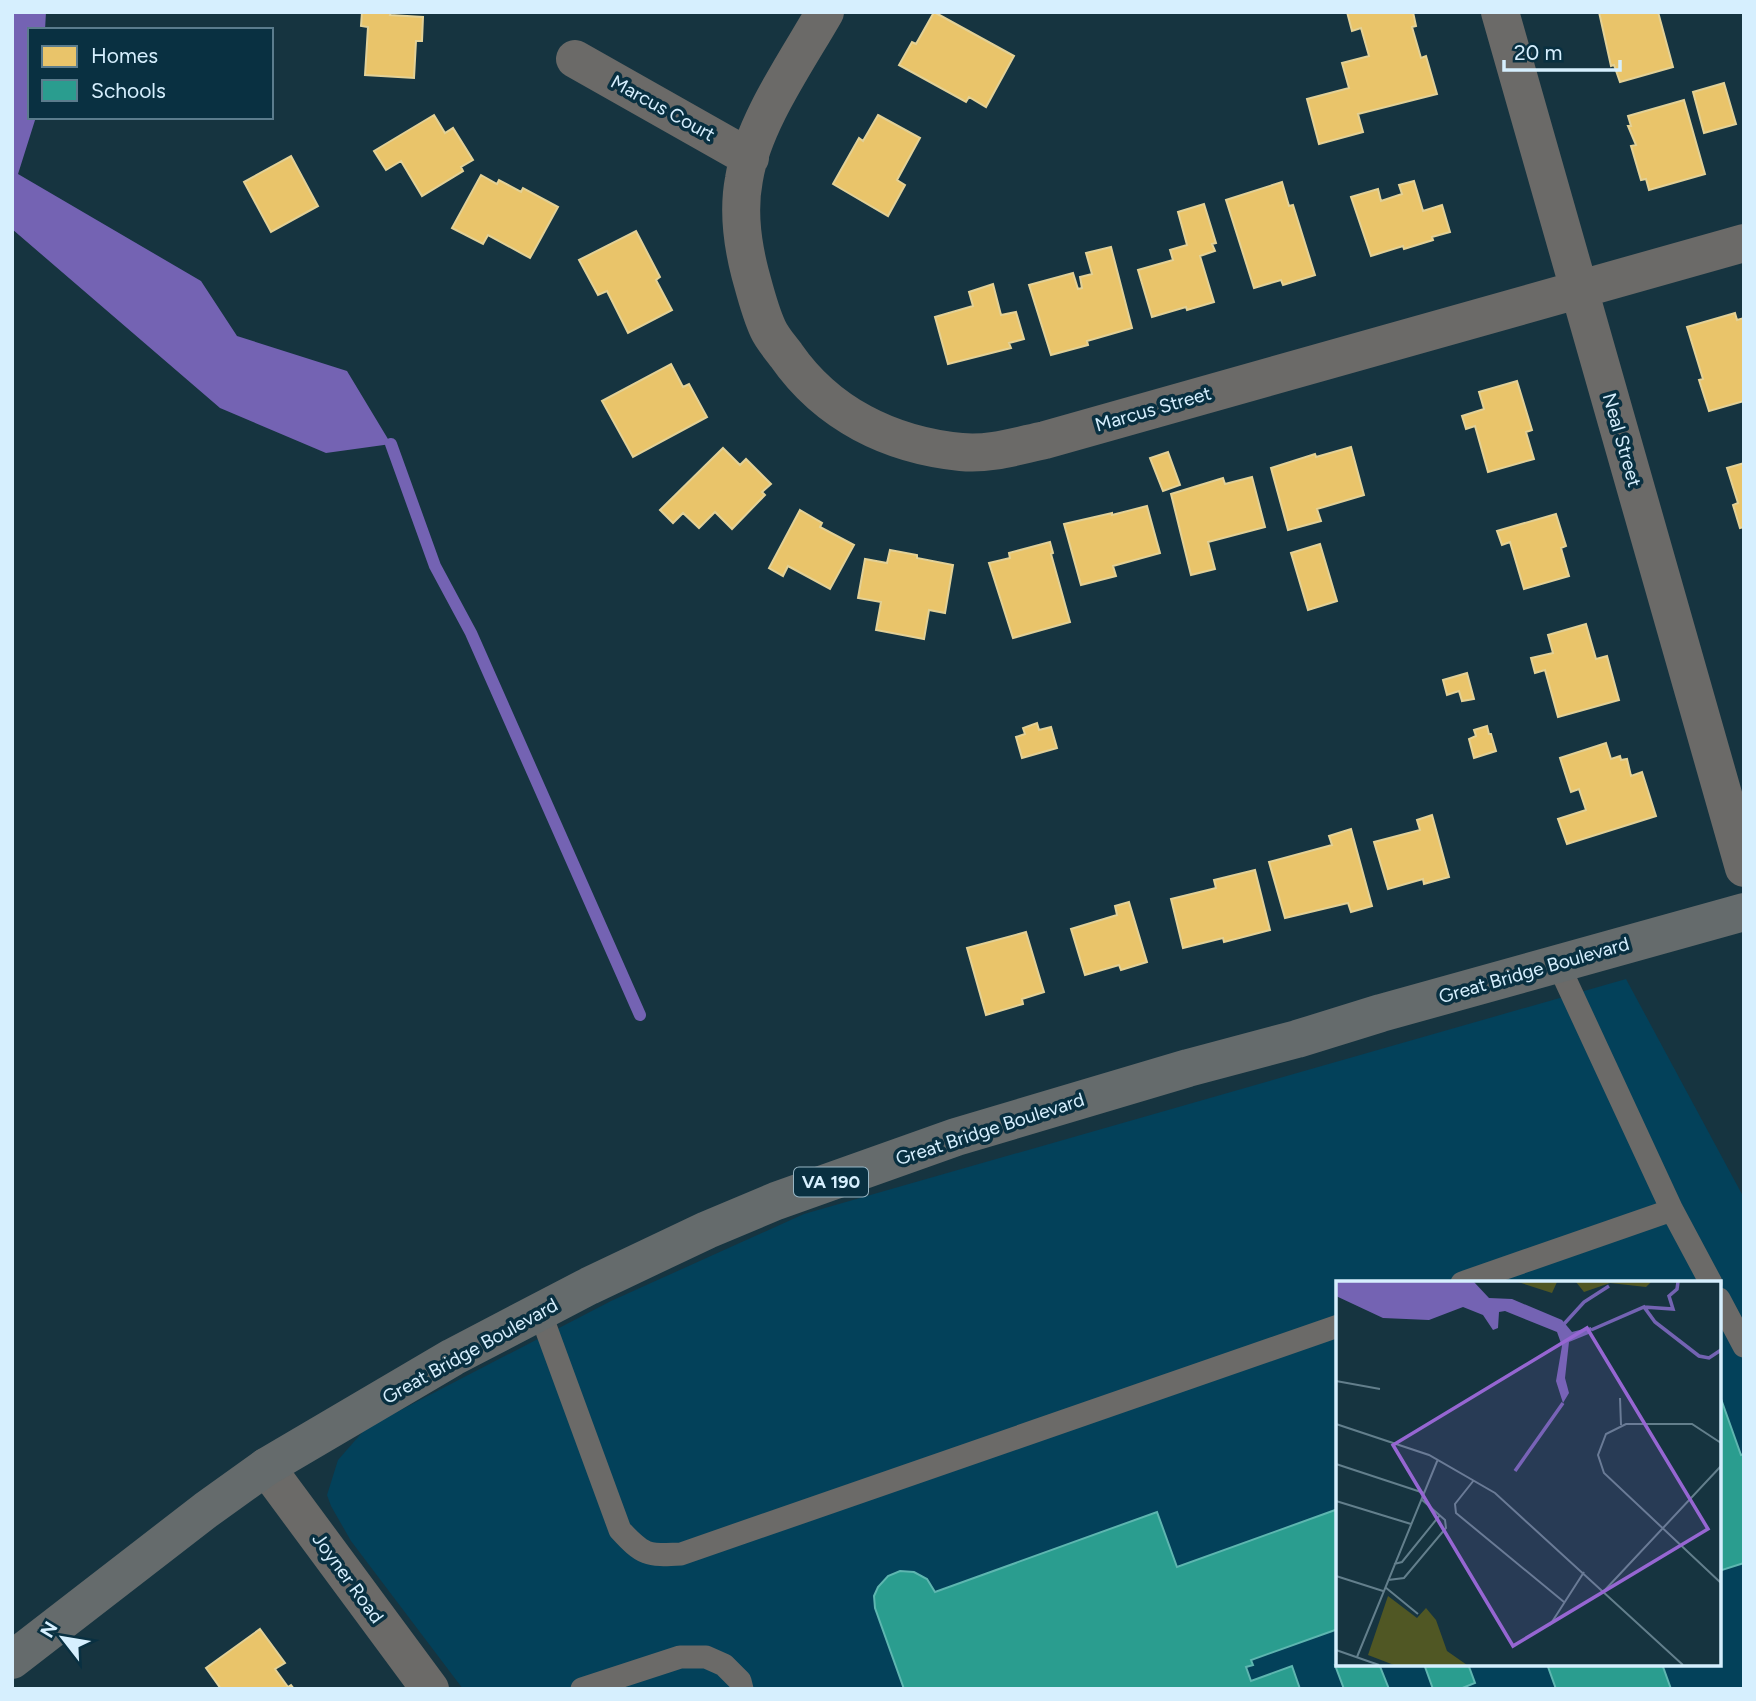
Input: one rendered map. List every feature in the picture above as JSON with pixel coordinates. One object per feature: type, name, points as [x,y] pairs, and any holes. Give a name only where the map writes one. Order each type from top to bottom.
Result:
[{"type":"main road","name":"Great Bridge Boulevard","points":[[12,1660],[266,1467],[453,1357],[707,1230],[776,1201],[956,1138],[1188,1068],[1297,1040],[1381,1013],[1744,912]]},
{"type":"street","name":"Marcus Street","points":[[825,12],[764,119],[750,158],[744,177],[740,214],[746,257],[768,330],[802,377],[827,400],[858,422],[904,442],[962,452],[994,452],[1045,440],[1744,243]]},
{"type":"street","name":"Neal Street","points":[[1500,12],[1744,868]]},
{"type":"street","name":"Marcus Court","points":[[575,59],[750,158]]},
{"type":"street","name":"Joyner Road","points":[[266,1467],[429,1689]]},
{"type":"lane","points":[[1558,964],[1672,1210],[1710,1281]]},
{"type":"lane","points":[[1468,1281],[1672,1210]]},
{"type":"lane","points":[[1721,1303],[1744,1346]]},
{"type":"lane","points":[[540,1312],[620,1530],[638,1550],[657,1555],[681,1554],[1336,1327]]},
{"type":"lane","points":[[582,1689],[636,1681],[680,1657],[706,1657],[724,1665],[740,1681],[743,1689]]},
{"type":"shaded area","points":[[12,12],[46,12],[45,28],[28,28],[28,119],[35,119],[18,174],[201,281],[237,336],[347,371],[391,444],[326,453],[220,408],[12,229]]},
{"type":"shaded area","points":[[1626,979],[1744,1198],[1744,1689],[463,1689],[351,1541],[331,1506],[327,1495],[338,1460],[366,1428],[611,1301],[804,1214]]},
{"type":"building: Homes","points":[[362,12],[391,12],[390,15],[423,17],[422,41],[416,41],[414,78],[365,75],[368,27],[361,26]]},
{"type":"building: Homes","points":[[934,12],[1014,56],[986,107],[969,97],[966,102],[899,65],[912,42],[916,44]]},
{"type":"building: Homes","points":[[1347,12],[1413,12],[1416,26],[1412,27],[1421,58],[1426,56],[1437,94],[1358,114],[1363,132],[1319,144],[1307,99],[1349,88],[1342,63],[1369,56],[1361,28],[1352,31]]},
{"type":"building: Homes","points":[[1599,12],[1658,12],[1673,67],[1620,82],[1614,65],[1611,66]]},
{"type":"building: Homes","points":[[1724,83],[1736,124],[1704,133],[1693,92]]},
{"type":"building: Homes","points":[[1684,100],[1705,174],[1649,190],[1646,179],[1641,180],[1631,146],[1636,145],[1628,126],[1631,126],[1628,116]]},
{"type":"building: Homes","points":[[434,115],[445,133],[453,128],[473,160],[461,167],[463,171],[422,196],[401,161],[386,170],[374,151]]},
{"type":"building: Homes","points":[[878,115],[920,138],[897,180],[905,185],[888,216],[833,184],[859,138],[863,141]]},
{"type":"building: Homes","points":[[291,156],[318,206],[271,232],[244,182]]},
{"type":"building: Homes","points":[[481,175],[497,184],[499,180],[521,192],[523,188],[558,207],[530,258],[488,235],[483,244],[452,228]]},
{"type":"building: Homes","points":[[1414,181],[1423,211],[1442,205],[1450,232],[1404,249],[1403,246],[1371,256],[1351,197],[1378,189],[1381,201],[1402,194],[1399,185]]},
{"type":"building: Homes","points":[[1282,182],[1289,206],[1293,205],[1315,275],[1283,285],[1281,280],[1254,288],[1226,200]]},
{"type":"building: Homes","points":[[1204,204],[1216,243],[1212,244],[1215,251],[1200,256],[1214,302],[1152,317],[1138,270],[1173,260],[1170,250],[1187,245],[1178,212]]},
{"type":"building: Homes","points":[[636,231],[660,277],[656,280],[672,310],[628,333],[607,291],[598,295],[579,260]]},
{"type":"building: Homes","points":[[1111,247],[1132,328],[1087,341],[1088,345],[1051,355],[1029,285],[1073,273],[1078,289],[1082,288],[1080,277],[1092,274],[1086,253]]},
{"type":"building: Homes","points":[[993,284],[1001,315],[1016,312],[1024,339],[1009,343],[1011,348],[948,364],[935,317],[973,306],[969,292]]},
{"type":"building: Homes","points":[[1735,313],[1737,320],[1744,318],[1744,401],[1709,411],[1699,380],[1703,379],[1687,327]]},
{"type":"building: Homes","points":[[671,364],[683,387],[689,384],[707,417],[633,457],[602,401]]},
{"type":"building: Homes","points":[[1517,381],[1532,430],[1526,432],[1534,459],[1488,472],[1475,426],[1466,429],[1462,416],[1484,409],[1479,392]]},
{"type":"building: Homes","points":[[1351,447],[1364,495],[1317,509],[1321,521],[1288,530],[1271,468],[1315,454],[1316,457]]},
{"type":"building: Homes","points":[[723,448],[740,465],[746,459],[771,484],[762,492],[765,495],[732,529],[715,512],[699,528],[683,513],[673,523],[660,510]]},
{"type":"building: Homes","points":[[1168,452],[1180,485],[1163,491],[1150,458]]},
{"type":"building: Homes","points":[[1744,463],[1744,527],[1740,528],[1733,505],[1738,503],[1727,468]]},
{"type":"building: Homes","points":[[1252,477],[1265,527],[1208,542],[1215,569],[1191,575],[1171,494],[1223,478],[1225,484]]},
{"type":"building: Homes","points":[[1147,506],[1160,553],[1113,566],[1116,576],[1081,585],[1064,524]]},
{"type":"building: Homes","points":[[800,510],[822,523],[820,527],[854,545],[830,589],[788,566],[783,576],[769,568]]},
{"type":"building: Homes","points":[[1556,514],[1566,546],[1561,548],[1569,576],[1524,589],[1510,542],[1502,545],[1497,531]]},
{"type":"building: Homes","points":[[1050,542],[1070,622],[1013,638],[989,563],[1010,558],[1009,553]]},
{"type":"building: Homes","points":[[1320,544],[1337,601],[1308,610],[1291,553]]},
{"type":"building: Homes","points":[[890,550],[953,565],[945,613],[929,610],[924,639],[876,630],[881,602],[858,598],[865,559],[887,563]]},
{"type":"building: Homes","points":[[1586,624],[1596,659],[1607,656],[1619,700],[1558,717],[1545,670],[1535,673],[1531,658],[1553,653],[1548,635]]},
{"type":"building: Homes","points":[[1467,673],[1474,699],[1462,701],[1459,691],[1447,695],[1443,680]]},
{"type":"building: Homes","points":[[1037,723],[1039,730],[1051,727],[1057,748],[1022,758],[1016,737],[1025,734],[1023,728]]},
{"type":"building: Homes","points":[[1487,726],[1496,751],[1474,758],[1469,739],[1476,736],[1474,730]]},
{"type":"building: Homes","points":[[1606,743],[1611,759],[1620,756],[1621,760],[1627,759],[1631,776],[1642,772],[1656,816],[1567,844],[1558,819],[1586,810],[1579,789],[1571,792],[1560,758]]},
{"type":"building: Homes","points":[[1432,815],[1449,877],[1424,884],[1423,879],[1388,889],[1374,842],[1420,830],[1417,820]]},
{"type":"building: Homes","points":[[1351,829],[1372,906],[1351,912],[1348,903],[1285,918],[1269,862],[1332,845],[1329,836]]},
{"type":"building: Homes","points":[[1255,870],[1270,930],[1224,942],[1223,938],[1183,948],[1171,899],[1216,888],[1214,880]]},
{"type":"building: Homes","points":[[1129,902],[1147,962],[1121,970],[1119,965],[1085,975],[1071,929],[1117,915],[1115,906]]},
{"type":"building: Homes","points":[[1026,932],[1044,992],[1022,999],[1023,1004],[986,1015],[967,948]]},
{"type":"building: Homes","points":[[260,1629],[285,1663],[275,1669],[288,1687],[291,1685],[294,1689],[221,1689],[206,1668]]},
{"type":"building: Schools","points":[[1721,1399],[1741,1455],[1744,1454],[1744,1563],[1721,1570]]},
{"type":"building: Schools","points":[[1336,1510],[1336,1630],[1251,1660],[1253,1665],[1246,1667],[1251,1681],[1292,1666],[1300,1689],[904,1689],[875,1608],[874,1596],[878,1587],[888,1576],[900,1571],[914,1572],[927,1579],[935,1592],[1157,1512],[1177,1567]]},
{"type":"building: Schools","points":[[1335,1665],[1380,1666],[1389,1689],[1344,1689]]},
{"type":"building: Schools","points":[[1425,1666],[1469,1666],[1475,1683],[1460,1689],[1433,1689]]},
{"type":"building: Schools","points":[[1548,1666],[1663,1666],[1671,1689],[1556,1689]]},
{"type":"waterway","points":[[391,444],[435,566],[471,633],[640,1015]]}]
